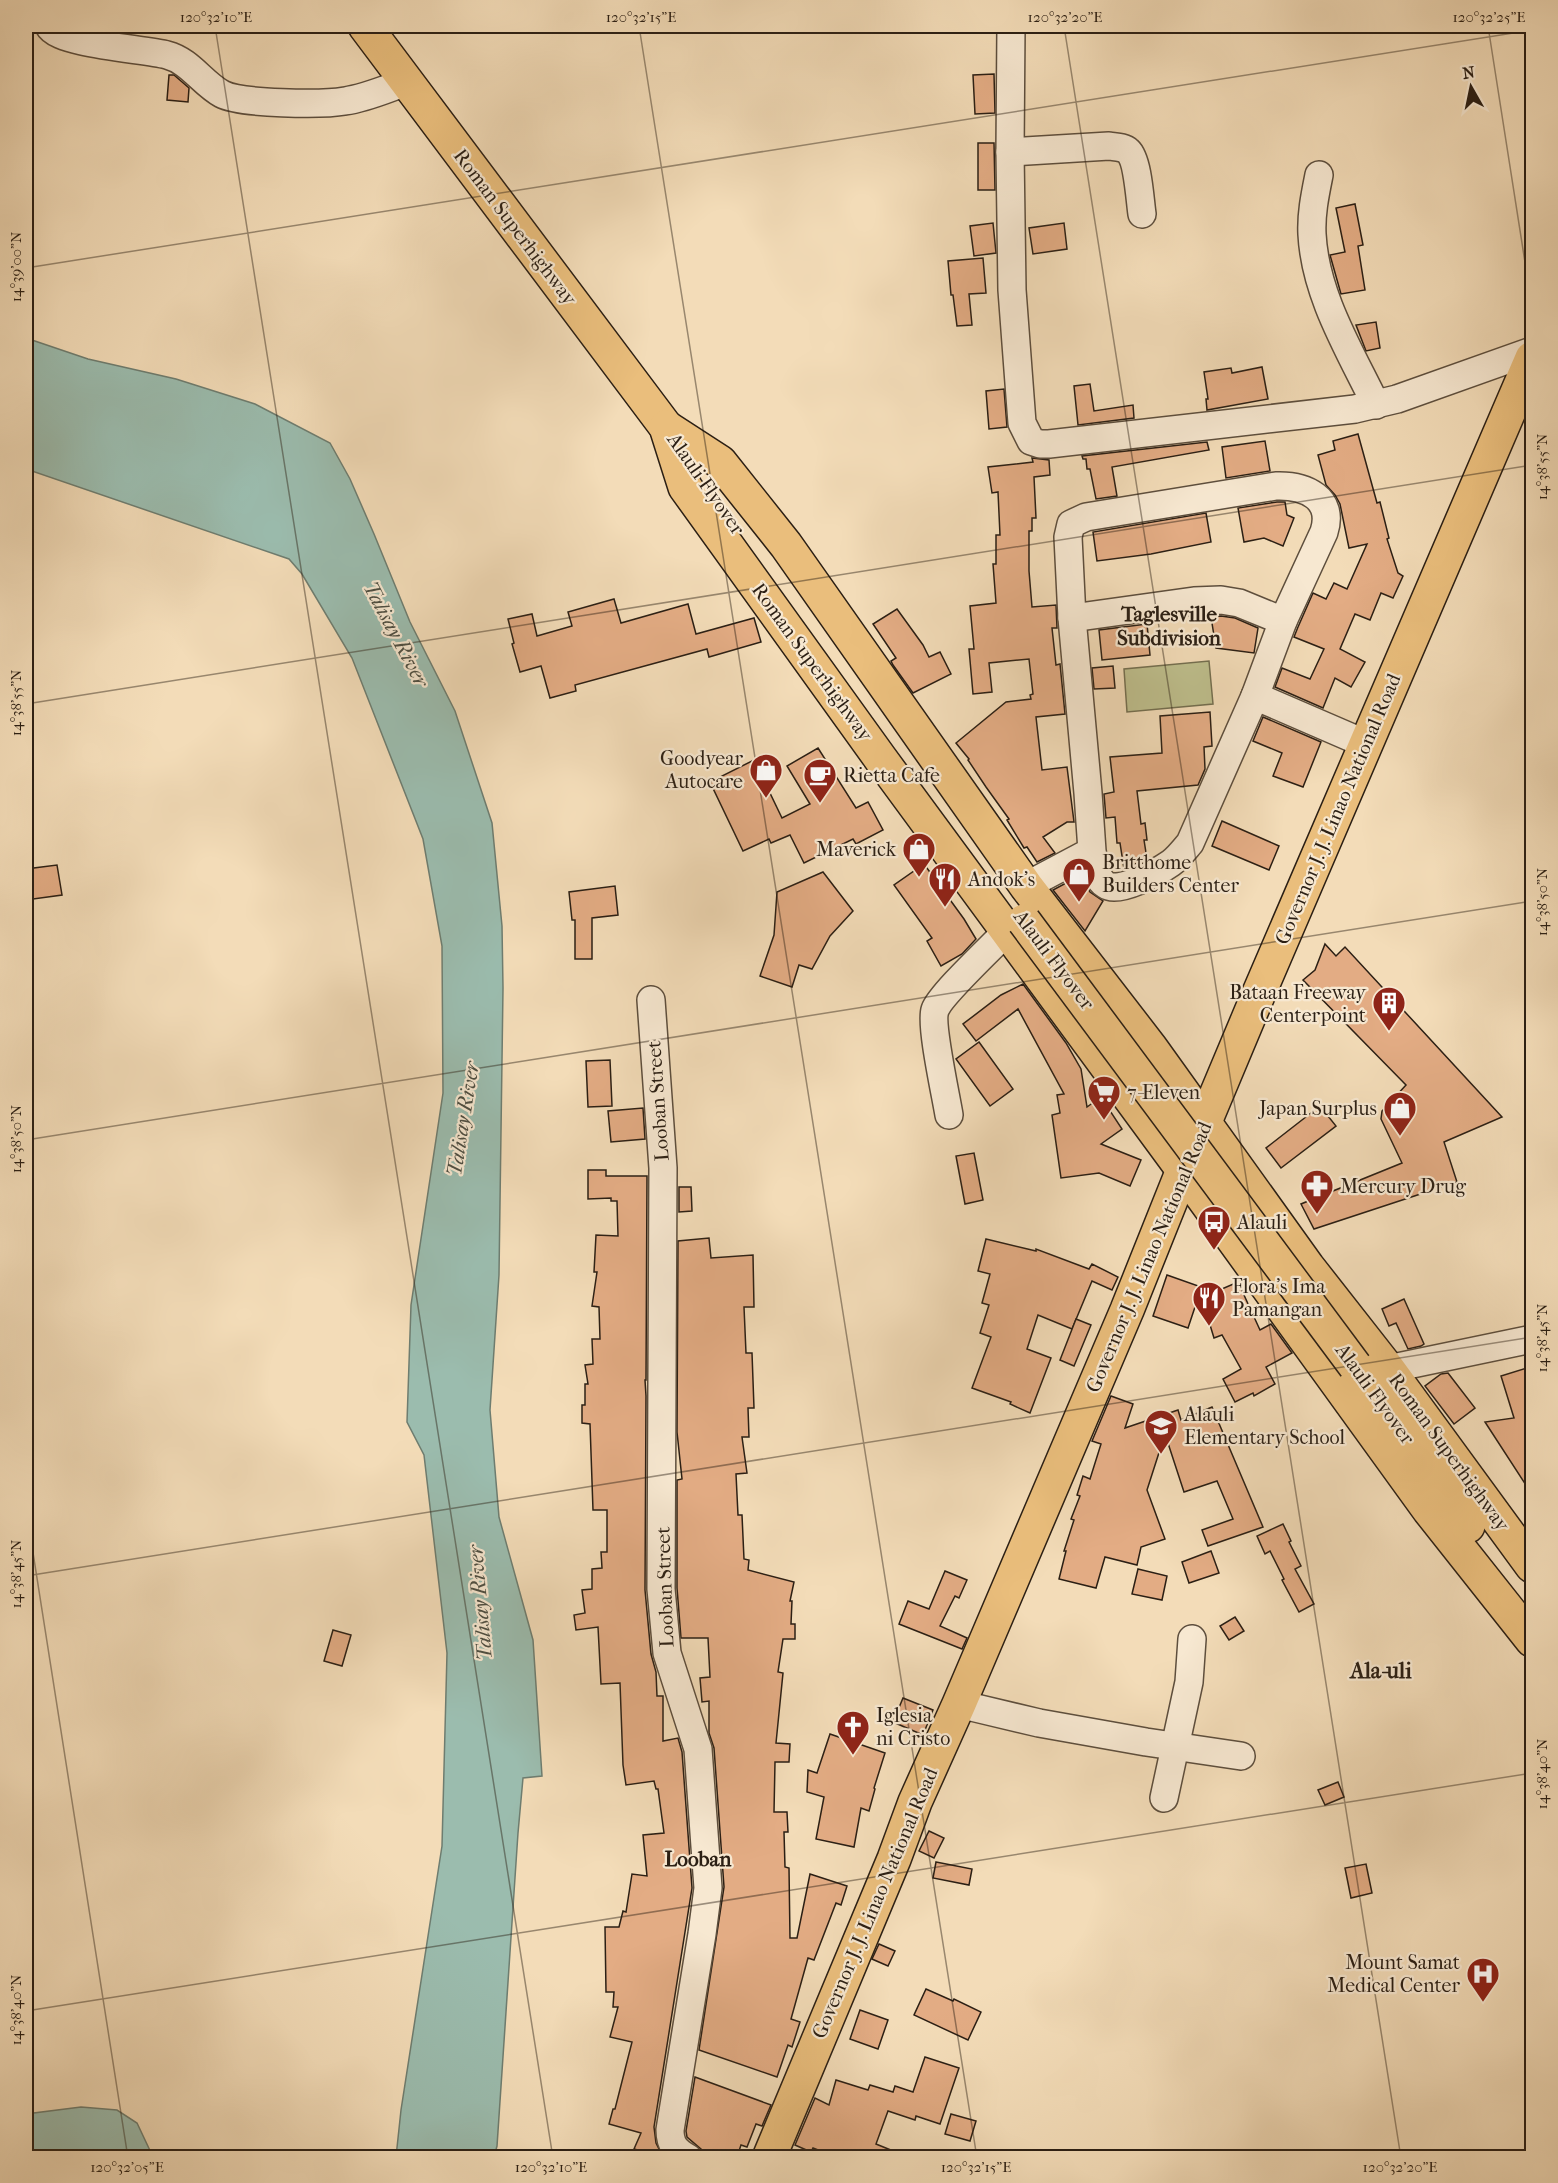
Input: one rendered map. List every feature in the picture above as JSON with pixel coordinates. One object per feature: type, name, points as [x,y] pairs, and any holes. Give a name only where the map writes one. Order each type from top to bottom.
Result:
[{"type":"main road","name":"Roman Superhighway","points":[[364,26],[666,427]]},
{"type":"main road","name":"Governor J. J. Linao National Road","points":[[773,2156],[915,1802],[1127,1310],[1183,1170],[1533,358]]},
{"type":"main road","name":"Alauli Flyover","points":[[666,427],[698,477],[821,648],[1370,1364],[1533,1587]]},
{"type":"main road","name":"Roman Superhighway","points":[[1023,913],[1151,1048],[1204,1124],[1260,1197],[1370,1364],[1533,1566]]},
{"type":"main road","points":[[1023,913],[1183,1170],[1429,1510],[1533,1640]]},
{"type":"main road","name":"Alauli Flyover","points":[[1370,1364],[1533,1616]]},
{"type":"street","points":[[49,26],[58,34],[76,40],[167,55],[189,67],[212,88],[225,96],[249,101],[345,101],[364,97],[406,81]]},
{"type":"street","points":[[1011,26],[1012,290],[1022,423],[1031,441],[1049,444],[1376,405],[1533,351]]},
{"type":"street","points":[[1010,153],[1109,146],[1130,152],[1134,162],[1142,214]]},
{"type":"street","points":[[1319,175],[1311,232],[1317,272],[1328,304],[1376,405]]},
{"type":"street","points":[[1276,486],[1299,488],[1312,494],[1322,503],[1327,514],[1327,522],[1283,621],[1255,696],[1198,830],[1190,843],[1173,862],[1155,873],[1129,885],[1117,888],[1108,887],[1101,881],[1096,870],[1092,851],[1072,618],[1068,537],[1071,524],[1086,517],[1276,486]]},
{"type":"street","points":[[1072,618],[1194,601],[1221,600],[1239,603],[1283,621]]},
{"type":"street","points":[[1255,696],[1366,744]]},
{"type":"street","points":[[949,1115],[935,1029],[935,1010],[944,997],[1023,913],[1092,851]]},
{"type":"street","name":"Looban Street","points":[[651,1000],[663,1168],[662,1589],[667,1653],[698,1749],[708,1888],[670,2130],[672,2144],[677,2151],[688,2157]]},
{"type":"street","points":[[1370,1364],[1533,1339]]},
{"type":"street","points":[[1164,1798],[1189,1682],[1192,1640]]},
{"type":"street","points":[[959,1704],[1039,1723],[1241,1756]]},
{"type":"green space","points":[[1209,661],[1213,704],[1127,712],[1124,669]]},
{"type":"water","name":"Talisay River","points":[[26,338],[88,359],[176,379],[255,404],[330,443],[350,479],[410,622],[455,711],[492,823],[502,926],[503,988],[499,1275],[490,1410],[499,1517],[533,1640],[542,1776],[523,1778],[497,2146],[494,2157],[396,2157],[401,2110],[442,1846],[447,1653],[424,1455],[407,1422],[411,1305],[443,1093],[442,946],[423,839],[352,658],[302,574],[289,559],[26,469]]},
{"type":"water","points":[[81,2107],[117,2110],[137,2123],[153,2157],[26,2157],[26,2114]]},
{"type":"building","points":[[994,74],[995,113],[975,114],[973,75]]},
{"type":"building","points":[[169,75],[174,75],[189,88],[188,102],[167,100]]},
{"type":"building","points":[[978,143],[994,143],[995,190],[978,190]]},
{"type":"building","points":[[1355,204],[1363,245],[1358,246],[1365,290],[1341,294],[1330,255],[1345,252],[1336,208]]},
{"type":"building","points":[[993,223],[996,253],[974,256],[970,226]]},
{"type":"building","points":[[1064,223],[1067,249],[1033,254],[1029,228]]},
{"type":"building","points":[[983,258],[986,293],[969,294],[972,325],[957,326],[948,261]]},
{"type":"building","points":[[1376,322],[1380,348],[1366,351],[1356,325]]},
{"type":"building","points":[[1262,367],[1268,399],[1207,410],[1206,399],[1208,399],[1204,372],[1231,368],[1232,373]]},
{"type":"building","points":[[1090,384],[1094,411],[1133,405],[1134,418],[1078,425],[1074,386]]},
{"type":"building","points":[[1004,389],[1007,427],[989,429],[986,391]]},
{"type":"building","points":[[1358,434],[1377,503],[1380,502],[1389,538],[1387,539],[1398,573],[1403,576],[1393,598],[1381,593],[1370,620],[1355,614],[1340,649],[1365,662],[1351,687],[1335,678],[1323,708],[1275,687],[1282,668],[1310,679],[1324,649],[1294,637],[1298,627],[1313,593],[1326,599],[1334,583],[1347,589],[1367,544],[1349,548],[1340,504],[1326,485],[1318,455],[1335,450],[1333,441]]},
{"type":"building","points":[[1265,441],[1270,471],[1226,478],[1222,447]]},
{"type":"building","points":[[1207,442],[1209,450],[1112,467],[1117,496],[1096,499],[1090,469],[1087,469],[1086,459],[1082,456]]},
{"type":"building","points":[[1032,458],[1049,460],[1050,475],[1034,477],[1036,518],[1032,518],[1032,531],[1029,531],[1032,607],[1056,605],[1057,628],[1052,628],[1056,665],[1060,664],[1065,714],[1036,717],[1042,770],[1067,767],[1074,822],[1067,822],[1043,837],[1055,853],[1037,862],[1027,847],[1024,848],[1007,820],[1009,819],[956,743],[1006,702],[1031,699],[1030,695],[1033,694],[1029,659],[989,663],[992,692],[973,694],[969,649],[974,649],[970,606],[996,603],[993,564],[996,564],[996,535],[1000,535],[998,492],[992,493],[988,467],[1033,462]]},
{"type":"building","points":[[1285,502],[1287,515],[1294,518],[1283,546],[1264,538],[1244,542],[1238,508]]},
{"type":"building","points":[[1206,513],[1211,542],[1151,554],[1097,561],[1093,532]]},
{"type":"building","points":[[614,599],[621,623],[688,604],[696,634],[754,618],[761,642],[709,657],[707,649],[575,685],[576,691],[550,698],[541,666],[520,672],[508,619],[532,614],[537,636],[572,626],[568,612]]},
{"type":"building","points":[[897,609],[929,657],[940,652],[951,674],[913,693],[893,665],[891,661],[896,658],[873,624]]},
{"type":"building","points":[[1211,617],[1235,618],[1258,628],[1254,653],[1216,648]]},
{"type":"building","points":[[1147,624],[1150,655],[1102,660],[1099,630]]},
{"type":"building","points":[[1113,666],[1115,688],[1094,689],[1092,668]]},
{"type":"building","points":[[1210,712],[1212,746],[1204,747],[1205,769],[1198,785],[1137,791],[1141,824],[1145,823],[1147,840],[1144,840],[1147,859],[1124,869],[1120,843],[1117,843],[1115,817],[1106,818],[1104,794],[1114,792],[1110,757],[1162,753],[1160,716]]},
{"type":"building","points":[[1263,717],[1321,742],[1303,787],[1273,776],[1282,753],[1253,741]]},
{"type":"building","points":[[818,748],[856,808],[868,802],[883,830],[856,844],[853,839],[804,863],[790,835],[771,843],[769,839],[743,851],[710,782],[754,760],[782,818],[810,804],[787,766]]},
{"type":"building","points":[[1222,821],[1279,846],[1269,870],[1212,846]]},
{"type":"building","points":[[924,864],[976,939],[962,954],[941,966],[927,941],[932,938],[894,885]]},
{"type":"building","points":[[57,865],[62,895],[26,900],[26,869]]},
{"type":"building","points":[[823,872],[853,911],[830,936],[812,969],[799,965],[792,987],[760,976],[774,935],[777,892]]},
{"type":"building","points":[[1081,875],[1090,892],[1103,901],[1085,931],[1053,890]]},
{"type":"building","points":[[615,886],[618,915],[592,918],[592,959],[575,959],[575,920],[572,920],[569,892]]},
{"type":"building","name":"Bataan Freeway Centerpoint","points":[[1325,944],[1336,956],[1345,947],[1502,1117],[1444,1142],[1457,1182],[1314,1229],[1301,1204],[1402,1163],[1381,1119],[1382,1111],[1406,1085],[1303,980],[1315,970]]},
{"type":"building","points":[[1023,984],[1066,1043],[1081,1069],[1087,1107],[1101,1097],[1122,1129],[1101,1144],[1141,1160],[1130,1186],[1099,1173],[1061,1178],[1052,1115],[1060,1113],[1057,1095],[1064,1094],[1018,1009],[976,1041],[963,1024],[1001,995]]},
{"type":"building","points":[[979,1042],[1013,1089],[990,1106],[956,1059]]},
{"type":"building","points":[[610,1060],[612,1106],[588,1107],[586,1061]]},
{"type":"building","points":[[1320,1106],[1336,1126],[1281,1168],[1266,1148]]},
{"type":"building","points":[[643,1108],[645,1139],[611,1142],[608,1111]]},
{"type":"building","points":[[974,1153],[983,1200],[965,1204],[956,1156]]},
{"type":"building","points":[[588,1170],[606,1170],[606,1176],[647,1176],[645,1590],[657,1696],[663,1696],[663,1741],[678,1738],[682,1752],[692,1888],[654,2127],[656,2143],[663,2157],[634,2149],[641,2133],[609,2124],[632,2042],[610,2037],[618,2007],[613,2007],[614,1992],[606,1992],[605,1927],[619,1927],[623,1911],[626,1912],[632,1874],[647,1876],[643,1835],[664,1833],[658,1789],[654,1781],[626,1785],[623,1765],[620,1683],[601,1684],[598,1627],[576,1630],[574,1615],[585,1613],[582,1590],[592,1589],[592,1569],[602,1568],[601,1552],[607,1552],[607,1510],[593,1510],[590,1424],[582,1423],[582,1405],[585,1405],[585,1384],[588,1384],[585,1365],[593,1364],[592,1339],[600,1339],[599,1307],[592,1306],[597,1272],[594,1272],[596,1235],[618,1236],[617,1201],[611,1201],[611,1198],[588,1199]]},
{"type":"building","points":[[679,1187],[691,1187],[692,1211],[679,1212]]},
{"type":"building","points":[[709,1238],[711,1258],[753,1255],[754,1307],[744,1307],[746,1353],[752,1353],[754,1408],[748,1408],[749,1437],[742,1437],[747,1473],[736,1474],[738,1515],[742,1515],[744,1559],[749,1560],[748,1570],[794,1582],[790,1601],[792,1601],[791,1624],[795,1624],[795,1639],[783,1639],[778,1672],[783,1673],[776,1743],[790,1744],[789,1762],[775,1762],[774,1812],[787,1812],[788,1832],[784,1832],[785,1867],[789,1868],[790,1938],[797,1938],[810,1874],[847,1886],[841,1905],[836,1903],[814,1960],[808,1958],[791,2019],[800,2022],[792,2047],[788,2045],[777,2077],[699,2050],[724,1887],[714,1748],[709,1733],[709,1701],[702,1702],[700,1678],[710,1677],[708,1638],[681,1638],[677,1588],[677,1480],[682,1479],[677,1432],[678,1241]]},
{"type":"building","points":[[986,1239],[1036,1251],[1036,1249],[1089,1269],[1092,1264],[1118,1277],[1112,1290],[1092,1281],[1072,1329],[1038,1315],[1027,1349],[1051,1358],[1030,1413],[1010,1404],[1011,1402],[972,1388],[991,1337],[980,1333],[989,1305],[982,1303],[990,1274],[978,1271]]},
{"type":"building","points":[[1167,1275],[1215,1292],[1238,1282],[1260,1330],[1271,1324],[1292,1353],[1266,1367],[1275,1384],[1254,1396],[1253,1393],[1235,1402],[1223,1379],[1241,1369],[1222,1335],[1214,1338],[1200,1292],[1188,1328],[1153,1316]]},
{"type":"building","points":[[1404,1299],[1424,1344],[1408,1349],[1396,1323],[1389,1326],[1382,1309]]},
{"type":"building","points":[[1076,1319],[1091,1325],[1074,1366],[1060,1360]]},
{"type":"building","points":[[1533,1366],[1533,1496],[1485,1422],[1514,1418],[1501,1376]]},
{"type":"building","points":[[1448,1373],[1475,1408],[1454,1424],[1425,1386],[1441,1374]]},
{"type":"building","points":[[1111,1396],[1133,1404],[1125,1428],[1178,1410],[1181,1420],[1212,1407],[1263,1527],[1208,1546],[1202,1530],[1233,1519],[1217,1481],[1184,1492],[1165,1434],[1147,1490],[1165,1539],[1141,1547],[1137,1565],[1105,1557],[1096,1588],[1059,1579],[1066,1551],[1064,1551],[1074,1520],[1071,1519],[1080,1496],[1077,1495],[1083,1476],[1090,1479],[1101,1444],[1092,1441]]},
{"type":"building","points":[[1283,1524],[1301,1566],[1295,1569],[1314,1604],[1299,1612],[1270,1551],[1265,1554],[1257,1536]]},
{"type":"building","points":[[1211,1551],[1219,1573],[1189,1583],[1182,1562]]},
{"type":"building","points":[[1138,1569],[1167,1576],[1162,1600],[1132,1594]]},
{"type":"building","points":[[945,1571],[967,1580],[959,1598],[955,1596],[940,1626],[967,1638],[962,1649],[899,1624],[908,1601],[929,1609]]},
{"type":"building","points":[[1235,1617],[1244,1631],[1229,1640],[1220,1626]]},
{"type":"building","points":[[333,1630],[351,1635],[342,1666],[324,1661]]},
{"type":"building","points":[[903,1698],[933,1710],[923,1735],[893,1722]]},
{"type":"building","points":[[830,1734],[885,1753],[869,1811],[861,1808],[854,1847],[816,1839],[824,1797],[807,1792],[808,1770],[817,1773]]},
{"type":"building","points":[[1338,1782],[1344,1797],[1325,1805],[1318,1790]]},
{"type":"building","points":[[929,1831],[944,1838],[934,1858],[919,1851]]},
{"type":"building","points":[[936,1862],[972,1869],[969,1885],[933,1878]]},
{"type":"building","points":[[1366,1864],[1372,1893],[1351,1898],[1345,1868]]},
{"type":"building","points":[[879,1944],[895,1951],[888,1966],[872,1959]]},
{"type":"building","points":[[926,1989],[981,2012],[968,2040],[914,2015]]},
{"type":"building","points":[[860,2010],[888,2020],[878,2049],[850,2039]]},
{"type":"building","points":[[925,2057],[959,2068],[940,2124],[916,2116],[915,2120],[888,2111],[876,2144],[908,2157],[836,2157],[813,2148],[811,2152],[795,2145],[815,2098],[829,2105],[836,2080],[868,2090],[870,2085],[893,2092],[895,2086],[913,2092]]},
{"type":"building","points":[[695,2077],[771,2105],[762,2126],[756,2124],[747,2147],[741,2145],[737,2157],[703,2156],[702,2150],[687,2137]]},
{"type":"building","points":[[951,2114],[976,2121],[970,2141],[945,2134]]},
{"type":"place","name":"Goodyear Autocare","points":[[766,799]]},
{"type":"place","name":"Rietta Cafe","points":[[820,804]]},
{"type":"place","name":"Maverick","points":[[919,878]]},
{"type":"place","name":"Britthome Builders Center","points":[[1079,903]]},
{"type":"place","name":"Andok's","points":[[945,908]]},
{"type":"place","name":"Bataan Freeway Centerpoint","points":[[1389,1032]]},
{"type":"place","name":"7-Eleven","points":[[1104,1121]]},
{"type":"place","name":"Japan Surplus","points":[[1400,1137]]},
{"type":"place","name":"Mercury Drug","points":[[1317,1215]]},
{"type":"place","name":"Alauli","points":[[1214,1251]]},
{"type":"place","name":"Flora's Ima Pamangan","points":[[1209,1327]]},
{"type":"place","name":"Alauli Elementary School","points":[[1161,1455]]},
{"type":"place","name":"Iglesia ni Cristo","points":[[853,1756]]},
{"type":"place","name":"Mount Samat Medical Center","points":[[1483,2003]]},
{"type":"district","name":"Taglesville Subdivision","points":[[1169,626]]},
{"type":"district","name":"Ala-uli","points":[[1381,1671]]},
{"type":"district","name":"Looban","points":[[698,1859]]}]
